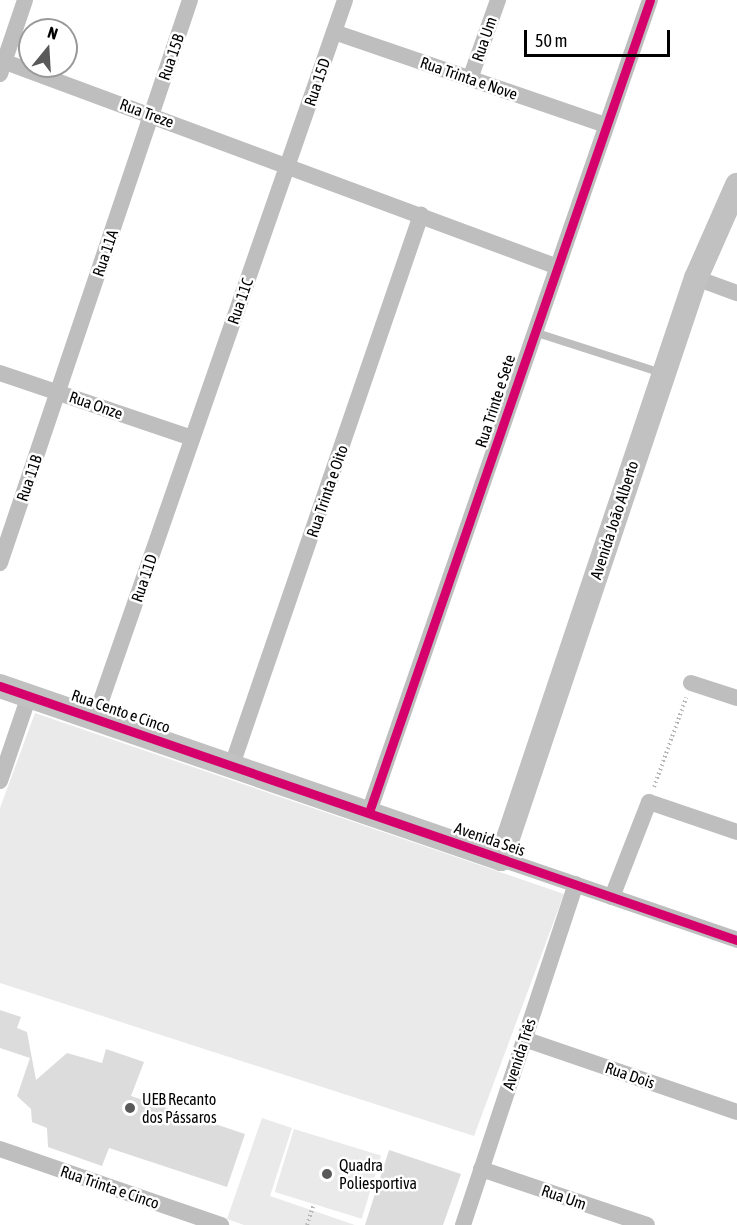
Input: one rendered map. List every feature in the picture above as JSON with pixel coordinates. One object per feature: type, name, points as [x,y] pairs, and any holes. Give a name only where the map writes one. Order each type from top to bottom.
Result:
[{"type":"street","points":[[1,65],[26,0]]},
{"type":"street","name":"Rua 15B","points":[[152,114],[190,0]]},
{"type":"street","name":"Rua 15D","points":[[289,164],[345,0]]},
{"type":"street","name":"Rua Um","points":[[470,78],[498,0]]},
{"type":"street","name":"Rua Trinte e Sete","points":[[369,812],[555,266],[650,0]]},
{"type":"street","name":"Rua Trinta e Nove","points":[[334,32],[605,125]]},
{"type":"street","name":"Rua Treze","points":[[1,65],[152,114],[289,164]]},
{"type":"street","name":"Rua 11A","points":[[58,393],[152,114]]},
{"type":"street","points":[[289,164],[555,266]]},
{"type":"street","name":"Rua 11C","points":[[192,438],[289,164]]},
{"type":"street","name":"Avenida João Alberto","points":[[501,859],[696,278],[737,185]]},
{"type":"street","name":"Rua Trinta e Oito","points":[[232,765],[421,216]]},
{"type":"street","points":[[696,278],[737,293]]},
{"type":"street","name":"Rua Onze","points":[[0,373],[192,438]]},
{"type":"street","name":"Rua 11B","points":[[0,563],[58,393]]},
{"type":"street","name":"Rua 11D","points":[[95,718],[192,438]]},
{"type":"street","points":[[691,683],[737,698]]},
{"type":"street","name":"Rua Cento e Cinco","points":[[0,686],[232,765]]},
{"type":"street","points":[[0,781],[29,696]]},
{"type":"street","name":"Avenida Seis","points":[[232,765],[737,940]]},
{"type":"street","points":[[612,897],[649,802],[737,832]]},
{"type":"street","name":"Avenida Três","points":[[463,1225],[576,884]]},
{"type":"street","name":"Rua Dois","points":[[524,1039],[737,1112]]},
{"type":"street","name":"Rua Trinta e Cinco","points":[[0,1149],[221,1225]]},
{"type":"street","name":"Rua Um","points":[[481,1169],[647,1225]]},
{"type":"lane","points":[[533,332],[663,373]]},
{"type":"path","points":[[649,802],[691,683]]},
{"type":"path","points":[[307,1225],[313,1206]]},
{"type":"shaded area","points":[[35,713],[564,894],[474,1136],[0,983],[0,808]]},
{"type":"shaded area","points":[[262,1118],[292,1128],[270,1196],[355,1225],[244,1225],[227,1219]]},
{"type":"shaded area","name":"Quadra Poliesportiva","points":[[294,1129],[381,1156],[362,1219],[275,1192]]},
{"type":"building","points":[[0,1010],[21,1017],[17,1028],[27,1032],[36,1080],[67,1053],[102,1063],[106,1049],[144,1062],[131,1096],[245,1134],[227,1187],[109,1148],[102,1166],[48,1147],[47,1128],[32,1122],[31,1109],[17,1096],[30,1058],[0,1048]]},
{"type":"building","points":[[389,1150],[461,1174],[443,1225],[365,1225]]},
{"type":"cycle path","points":[[369,812],[650,0]]},
{"type":"cycle path","points":[[0,686],[737,940]]},
{"type":"place","name":"UEB Recanto dos Pássaros","points":[[130,1108]]},
{"type":"place","name":"Quadra Poliesportiva","points":[[327,1174]]}]
